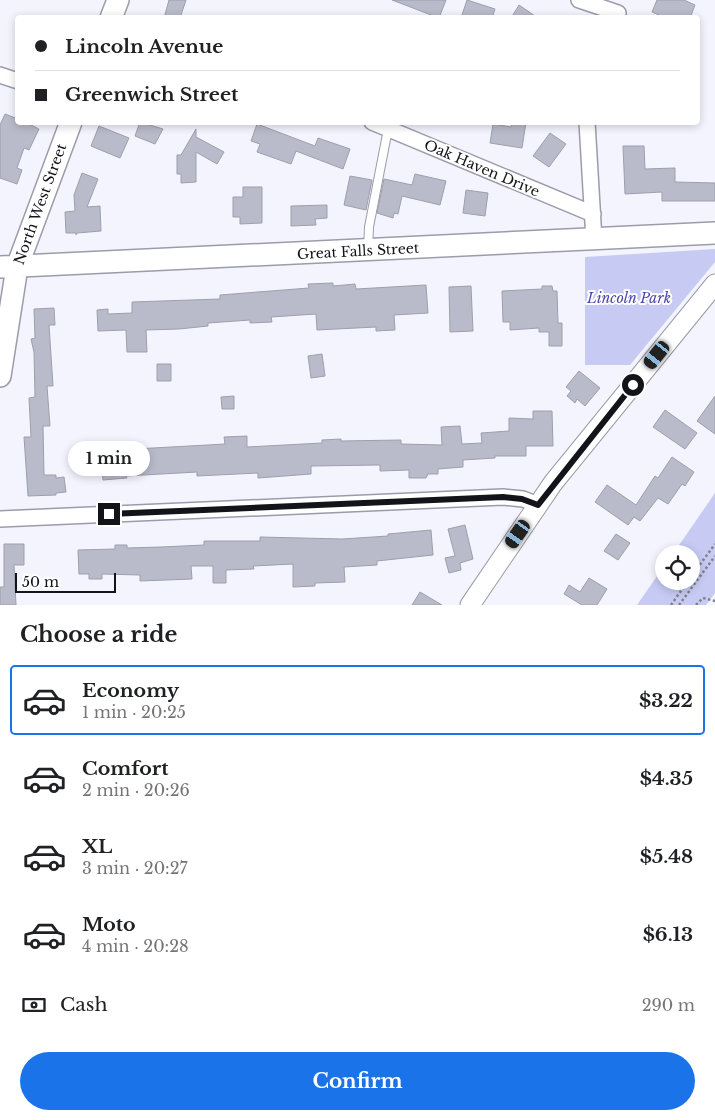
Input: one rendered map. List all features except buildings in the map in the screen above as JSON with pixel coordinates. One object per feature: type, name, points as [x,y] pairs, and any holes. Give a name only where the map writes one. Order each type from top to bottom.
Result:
[{"type":"main road","points":[[112,15],[118,0]]},
{"type":"main road","name":"North West Street","points":[[0,376],[8,267],[70,125]]},
{"type":"main road","name":"Great Falls Street","points":[[8,267],[715,233]]},
{"type":"street","points":[[579,0],[619,10]]},
{"type":"street","points":[[0,74],[15,80]]},
{"type":"street","name":"Oak Haven Drive","points":[[379,125],[592,214]]},
{"type":"street","points":[[587,125],[594,240]]},
{"type":"street","points":[[470,605],[538,505],[715,284]]},
{"type":"street","points":[[0,519],[503,497],[522,499],[538,505]]},
{"type":"lane","points":[[368,250],[369,228],[388,129]]},
{"type":"path","points":[[700,565],[715,544]]},
{"type":"path","points":[[679,605],[715,556]]},
{"type":"path","points":[[671,605],[682,590]]},
{"type":"path","points":[[696,605],[703,598],[715,601]]},
{"type":"green space","name":"Lincoln Park","points":[[715,249],[715,262],[630,365],[585,365],[585,257]]},
{"type":"green space","points":[[715,493],[715,593],[706,605],[637,605],[655,579],[655,590],[700,590],[700,545],[679,545]]},
{"type":"route","points":[[109,514],[503,497],[522,499],[538,505],[553,483],[633,385]]}]
